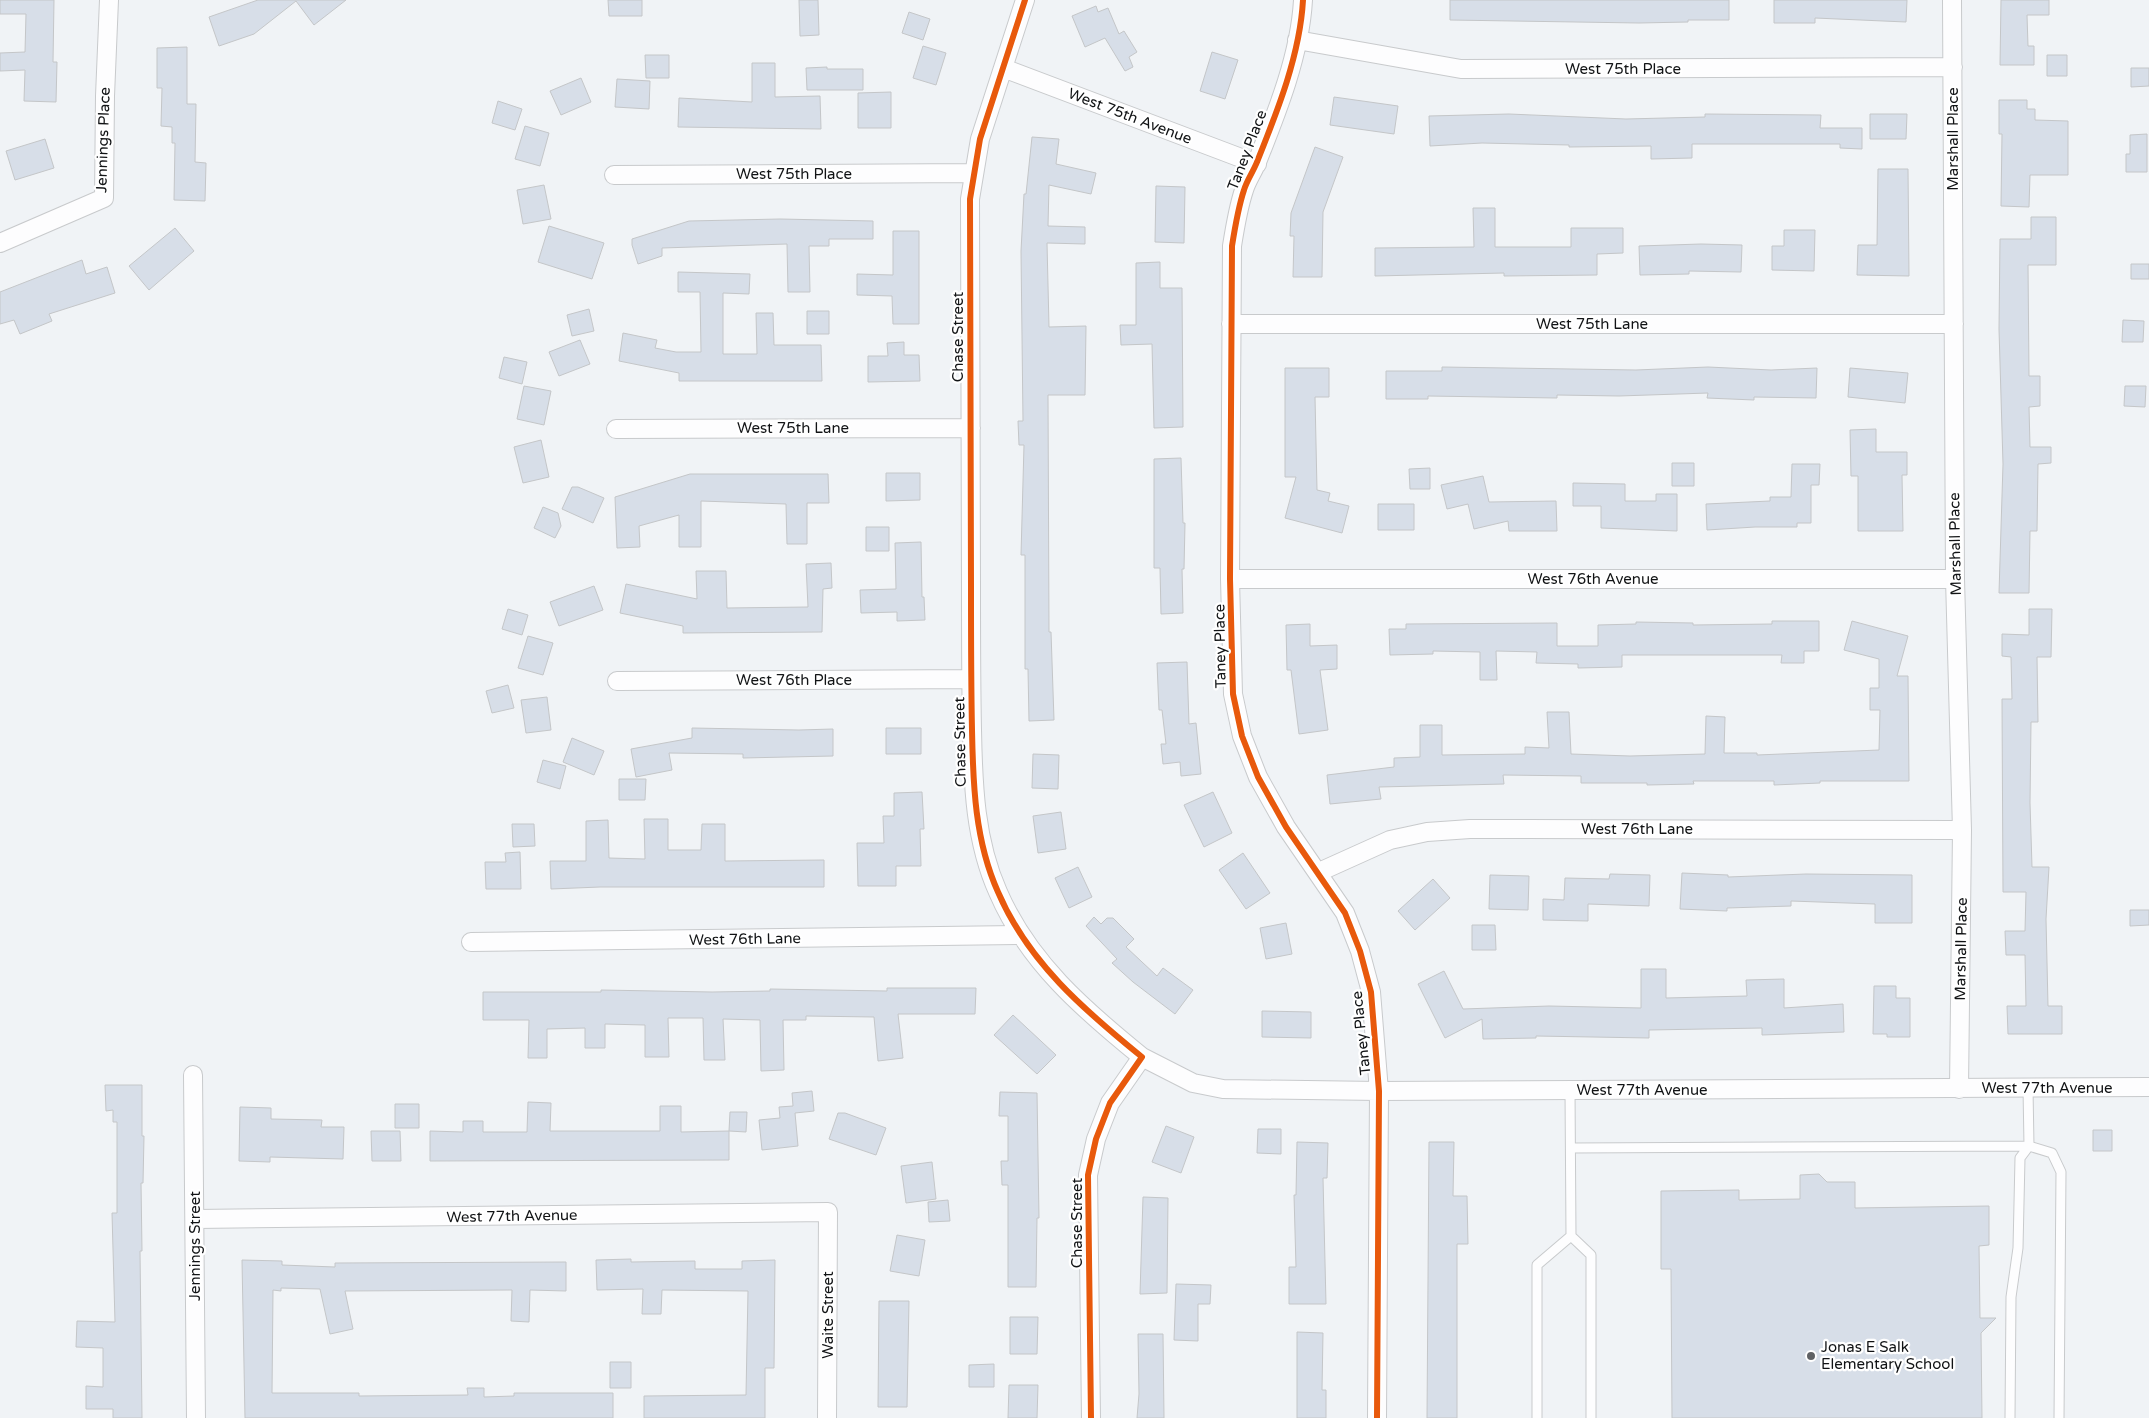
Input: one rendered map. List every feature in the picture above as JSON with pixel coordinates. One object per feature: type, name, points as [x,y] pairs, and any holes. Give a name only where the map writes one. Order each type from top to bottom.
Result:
[{"type":"street","name":"Jennings Place","points":[[0,243],[104,198],[105,96],[109,0]]},
{"type":"street","name":"Chase Street","points":[[1025,0],[980,139],[970,199],[971,679],[974,800],[982,846],[997,892],[1020,935],[1059,984],[1094,1019],[1142,1057],[1110,1103],[1096,1138],[1088,1174],[1091,1418]]},
{"type":"street","name":"Taney Place","points":[[1303,0],[1286,82],[1256,164],[1245,188],[1238,211],[1232,246],[1230,580],[1233,694],[1242,736],[1258,777],[1286,827],[1319,872],[1345,913],[1360,951],[1371,992],[1379,1091],[1377,1418]]},
{"type":"street","name":"Marshall Place","points":[[1952,0],[1955,579],[1962,830],[1959,1089]]},
{"type":"street","name":"West 75th Place","points":[[1296,40],[1461,69],[1953,67]]},
{"type":"street","name":"West 75th Avenue","points":[[1003,68],[1256,164]]},
{"type":"street","name":"West 75th Place","points":[[614,175],[973,173]]},
{"type":"street","name":"West 75th Lane","points":[[1231,324],[1954,324]]},
{"type":"street","name":"West 75th Lane","points":[[616,429],[971,428]]},
{"type":"street","name":"West 76th Avenue","points":[[1230,580],[1955,579]]},
{"type":"street","name":"West 76th Place","points":[[617,681],[971,679]]},
{"type":"street","name":"West 76th Lane","points":[[1319,872],[1390,840],[1427,832],[1462,830],[1962,830]]},
{"type":"street","name":"West 76th Lane","points":[[471,942],[1020,935]]},
{"type":"street","name":"West 77th Avenue","points":[[1142,1057],[1193,1082],[1223,1089],[1379,1091],[2149,1087]]},
{"type":"street","name":"Jennings Street","points":[[193,1075],[196,1219],[196,1418]]},
{"type":"street","name":"West 77th Avenue","points":[[196,1219],[828,1212]]},
{"type":"street","name":"Waite Street","points":[[827,1418],[828,1212]]},
{"type":"lane","points":[[2010,1418],[2011,1297],[2018,1248],[2020,1158],[2029,1146],[2028,1088]]},
{"type":"lane","points":[[1570,1090],[1572,1236],[1591,1255],[1591,1418]]},
{"type":"lane","points":[[1571,1148],[2029,1146],[2052,1153],[2061,1172],[2059,1418]]},
{"type":"lane","points":[[1537,1418],[1537,1265],[1572,1236]]},
{"type":"building","points":[[0,0],[54,0],[53,62],[57,62],[56,102],[24,101],[25,70],[0,71],[0,53],[25,52],[26,14],[0,14]]},
{"type":"building","points":[[258,0],[346,0],[314,25],[296,1],[254,34],[219,46],[209,17]]},
{"type":"building","points":[[608,0],[642,0],[642,16],[609,16]]},
{"type":"building","points":[[799,0],[818,0],[819,35],[800,36]]},
{"type":"building","points":[[1450,0],[1729,0],[1729,20],[1639,23],[1450,20]]},
{"type":"building","points":[[1774,0],[1907,0],[1906,22],[1815,18],[1815,23],[1774,23]]},
{"type":"building","points":[[2001,0],[2049,0],[2049,15],[2027,15],[2028,46],[2034,46],[2034,65],[2000,65]]},
{"type":"building","points":[[1096,6],[1098,12],[1108,8],[1119,34],[1124,31],[1137,52],[1129,57],[1133,67],[1125,71],[1105,38],[1085,47],[1072,16]]},
{"type":"building","points":[[909,12],[930,19],[923,40],[902,33]]},
{"type":"building","points":[[923,46],[946,53],[936,85],[913,78]]},
{"type":"building","points":[[187,47],[187,104],[196,104],[195,162],[206,163],[205,201],[174,200],[175,143],[172,143],[172,127],[161,126],[162,88],[157,88],[157,48]]},
{"type":"building","points":[[1212,52],[1238,60],[1225,99],[1200,91]]},
{"type":"building","points":[[645,55],[669,55],[669,78],[646,78]]},
{"type":"building","points":[[2047,55],[2067,55],[2067,76],[2047,76]]},
{"type":"building","points":[[752,63],[775,63],[775,97],[820,96],[821,129],[678,127],[679,98],[752,102]]},
{"type":"building","points":[[827,67],[827,69],[863,69],[863,90],[807,90],[806,68]]},
{"type":"building","points":[[2131,68],[2149,68],[2149,86],[2131,87]]},
{"type":"building","points":[[581,78],[591,102],[561,115],[550,91]]},
{"type":"building","points":[[617,79],[650,81],[649,109],[615,107]]},
{"type":"building","points":[[891,92],[891,128],[858,128],[858,93]]},
{"type":"building","points":[[1334,97],[1398,106],[1394,134],[1330,125]]},
{"type":"building","points":[[1999,100],[2027,100],[2027,109],[2035,109],[2035,120],[2068,121],[2068,175],[2030,175],[2029,207],[2001,206],[2002,134],[1999,134]]},
{"type":"building","points":[[498,101],[522,109],[515,130],[492,123]]},
{"type":"building","points":[[1509,114],[1626,119],[1705,117],[1705,114],[1821,115],[1820,128],[1862,128],[1862,149],[1840,148],[1840,144],[1692,144],[1692,158],[1651,159],[1651,146],[1569,147],[1569,145],[1482,143],[1430,146],[1429,116]]},
{"type":"building","points":[[1870,114],[1907,114],[1906,139],[1870,139]]},
{"type":"building","points":[[525,126],[549,133],[540,166],[515,159]]},
{"type":"building","points":[[2147,134],[2147,172],[2126,172],[2126,154],[2130,154],[2130,135]]},
{"type":"building","points":[[1032,137],[1059,139],[1056,164],[1096,173],[1091,194],[1049,185],[1048,226],[1085,227],[1085,244],[1047,243],[1049,327],[1086,326],[1085,395],[1048,395],[1049,632],[1051,632],[1054,720],[1029,721],[1028,669],[1025,669],[1025,555],[1021,555],[1024,445],[1019,445],[1018,421],[1023,421],[1021,251],[1024,194],[1026,194]]},
{"type":"building","points":[[45,139],[54,168],[15,180],[6,151]]},
{"type":"building","points":[[1315,147],[1343,157],[1323,212],[1322,277],[1293,277],[1294,236],[1290,236],[1291,213]]},
{"type":"building","points":[[1878,169],[1908,169],[1909,276],[1857,275],[1858,245],[1877,245]]},
{"type":"building","points":[[544,185],[551,219],[523,224],[517,190]]},
{"type":"building","points":[[1156,186],[1185,187],[1184,243],[1155,242]]},
{"type":"building","points":[[1473,208],[1495,208],[1495,247],[1571,247],[1571,228],[1623,228],[1623,253],[1597,254],[1597,275],[1504,276],[1504,273],[1375,276],[1375,248],[1474,247]]},
{"type":"building","points":[[2031,217],[2056,217],[2056,265],[2028,265],[2029,376],[2040,376],[2040,406],[2029,407],[2030,447],[2051,447],[2051,463],[2038,464],[2037,531],[2030,531],[2029,593],[1999,593],[2003,464],[1999,329],[2000,239],[2031,239]]},
{"type":"building","points":[[780,219],[873,221],[873,239],[829,239],[829,246],[809,246],[810,292],[788,292],[787,244],[662,248],[662,256],[638,264],[632,245],[632,239],[689,221]]},
{"type":"building","points":[[549,226],[604,243],[592,279],[538,262]]},
{"type":"building","points":[[175,228],[194,251],[149,290],[129,266]]},
{"type":"building","points":[[1784,230],[1815,230],[1814,271],[1772,270],[1772,246],[1784,246]]},
{"type":"building","points":[[893,231],[919,231],[919,324],[893,324],[892,296],[857,295],[857,274],[893,275]]},
{"type":"building","points":[[1742,245],[1741,272],[1689,271],[1689,274],[1640,275],[1639,246]]},
{"type":"building","points":[[82,260],[86,274],[107,267],[115,293],[49,314],[52,321],[20,334],[14,320],[0,324],[0,292]]},
{"type":"building","points":[[1160,262],[1160,288],[1182,288],[1183,427],[1154,428],[1152,344],[1121,345],[1120,325],[1136,325],[1136,263]]},
{"type":"building","points":[[2131,264],[2149,264],[2149,279],[2131,279]]},
{"type":"building","points":[[678,272],[750,274],[749,294],[723,293],[723,354],[757,354],[756,313],[773,313],[774,345],[821,345],[822,381],[679,381],[679,373],[619,361],[623,333],[657,340],[655,348],[676,352],[701,352],[700,292],[678,292]]},
{"type":"building","points":[[589,309],[594,331],[572,336],[567,315]]},
{"type":"building","points":[[807,311],[829,311],[829,334],[807,334]]},
{"type":"building","points":[[2123,320],[2144,321],[2143,342],[2122,342]]},
{"type":"building","points":[[580,340],[590,364],[559,376],[549,352]]},
{"type":"building","points":[[904,342],[904,355],[919,355],[920,381],[868,382],[868,356],[888,356],[887,343]]},
{"type":"building","points":[[504,357],[527,362],[522,384],[499,378]]},
{"type":"building","points":[[1442,367],[1636,370],[1708,367],[1771,370],[1817,368],[1816,398],[1754,397],[1754,400],[1707,398],[1708,393],[1619,396],[1557,395],[1557,398],[1428,396],[1428,399],[1386,399],[1386,371],[1442,371]]},
{"type":"building","points":[[1285,368],[1329,368],[1329,397],[1315,397],[1317,490],[1330,493],[1328,501],[1349,506],[1342,533],[1285,518],[1296,477],[1285,477]]},
{"type":"building","points":[[1850,368],[1908,373],[1905,403],[1848,397]]},
{"type":"building","points":[[524,386],[551,391],[544,425],[517,419]]},
{"type":"building","points":[[2125,386],[2146,386],[2145,407],[2124,406]]},
{"type":"building","points":[[1876,429],[1876,452],[1907,452],[1907,475],[1902,475],[1903,531],[1858,531],[1858,476],[1851,476],[1850,430]]},
{"type":"building","points":[[541,440],[549,477],[523,483],[514,447]]},
{"type":"building","points":[[1181,458],[1183,523],[1185,523],[1184,569],[1182,569],[1183,613],[1161,614],[1160,568],[1154,568],[1154,459]]},
{"type":"building","points":[[1672,463],[1694,463],[1694,486],[1672,486]]},
{"type":"building","points":[[1792,464],[1820,464],[1819,485],[1811,485],[1811,523],[1797,523],[1797,527],[1707,530],[1706,504],[1770,501],[1770,497],[1791,497]]},
{"type":"building","points":[[1430,468],[1430,489],[1410,489],[1409,469]]},
{"type":"building","points":[[886,473],[920,473],[920,500],[886,501]]},
{"type":"building","points":[[690,474],[828,474],[829,503],[807,503],[807,544],[787,544],[786,504],[701,501],[701,547],[679,547],[679,515],[639,526],[640,547],[617,548],[615,497]]},
{"type":"building","points":[[1483,476],[1489,502],[1556,501],[1557,531],[1509,531],[1508,521],[1474,529],[1468,504],[1447,509],[1441,485]]},
{"type":"building","points":[[1573,483],[1625,484],[1625,501],[1656,501],[1656,494],[1677,494],[1677,531],[1601,528],[1601,506],[1573,506]]},
{"type":"building","points":[[572,487],[578,487],[604,498],[593,523],[562,509]]},
{"type":"building","points":[[1378,504],[1414,504],[1414,530],[1378,530]]},
{"type":"building","points":[[543,507],[558,513],[561,526],[555,538],[534,528]]},
{"type":"building","points":[[866,527],[889,527],[889,551],[866,551]]},
{"type":"building","points":[[921,542],[922,597],[924,597],[925,620],[897,621],[897,612],[861,613],[860,590],[896,589],[895,543]]},
{"type":"building","points":[[831,563],[832,588],[823,589],[822,632],[683,633],[683,626],[620,613],[626,584],[697,599],[696,571],[726,571],[727,608],[808,607],[806,564]]},
{"type":"building","points":[[594,586],[603,610],[559,626],[550,602]]},
{"type":"building","points":[[508,609],[528,615],[522,635],[502,629]]},
{"type":"building","points":[[2029,609],[2052,609],[2051,657],[2037,657],[2038,722],[2031,722],[2030,803],[2032,867],[2049,867],[2046,919],[2048,1006],[2062,1006],[2062,1034],[2008,1034],[2007,1006],[2026,1006],[2025,955],[2006,955],[2005,931],[2025,931],[2026,892],[2003,892],[2002,699],[2012,699],[2011,657],[2002,656],[2002,634],[2029,635]]},
{"type":"building","points":[[1772,621],[1819,621],[1819,651],[1804,651],[1804,663],[1781,663],[1782,655],[1622,655],[1622,667],[1578,668],[1578,664],[1536,663],[1537,652],[1496,651],[1497,680],[1480,680],[1480,652],[1433,651],[1433,654],[1390,655],[1389,629],[1406,629],[1406,624],[1557,623],[1557,646],[1598,646],[1598,625],[1636,624],[1636,622],[1693,623],[1693,625],[1772,624]]},
{"type":"building","points":[[1852,621],[1908,636],[1897,676],[1908,676],[1909,781],[1820,781],[1820,783],[1774,785],[1774,781],[1693,781],[1694,784],[1647,785],[1647,783],[1581,783],[1581,776],[1503,775],[1504,784],[1379,787],[1381,799],[1330,804],[1327,775],[1394,767],[1394,758],[1420,757],[1420,725],[1442,725],[1442,755],[1525,754],[1525,747],[1549,748],[1547,712],[1569,712],[1571,754],[1630,756],[1705,754],[1706,716],[1725,717],[1724,753],[1757,753],[1757,755],[1879,750],[1880,710],[1870,710],[1870,688],[1879,688],[1879,659],[1844,650]]},
{"type":"building","points":[[1310,624],[1310,646],[1337,645],[1337,669],[1320,670],[1328,730],[1299,734],[1291,670],[1287,670],[1286,625]]},
{"type":"building","points":[[528,636],[553,643],[543,675],[518,668]]},
{"type":"building","points":[[1187,662],[1189,724],[1196,723],[1201,774],[1181,776],[1180,762],[1163,764],[1161,744],[1166,744],[1162,710],[1159,710],[1157,663]]},
{"type":"building","points":[[508,685],[514,708],[492,713],[486,691]]},
{"type":"building","points":[[547,697],[551,730],[526,733],[521,700]]},
{"type":"building","points":[[692,728],[833,729],[833,756],[743,758],[743,754],[669,753],[672,770],[636,777],[631,749],[692,738]]},
{"type":"building","points":[[886,728],[921,728],[921,754],[886,754]]},
{"type":"building","points":[[572,738],[604,751],[594,775],[563,762]]},
{"type":"building","points":[[1033,754],[1059,755],[1058,789],[1032,788]]},
{"type":"building","points":[[543,760],[566,766],[560,789],[537,782]]},
{"type":"building","points":[[619,779],[646,779],[645,800],[619,800]]},
{"type":"building","points":[[922,792],[924,829],[920,829],[921,866],[896,866],[896,886],[858,886],[857,843],[884,843],[883,816],[894,816],[894,793]]},
{"type":"building","points":[[1213,792],[1232,833],[1204,847],[1184,805]]},
{"type":"building","points":[[1061,812],[1066,849],[1038,853],[1033,816]]},
{"type":"building","points":[[644,819],[668,819],[668,850],[701,850],[702,824],[725,824],[725,861],[824,860],[824,887],[600,887],[551,889],[550,861],[586,861],[586,821],[608,820],[609,858],[645,859]]},
{"type":"building","points":[[512,824],[534,824],[535,846],[513,847]]},
{"type":"building","points":[[520,852],[521,889],[486,889],[485,862],[506,862],[505,853]]},
{"type":"building","points":[[1243,853],[1270,893],[1246,909],[1219,870]]},
{"type":"building","points":[[1078,867],[1092,897],[1069,908],[1055,878]]},
{"type":"building","points":[[1682,873],[1728,875],[1728,877],[1806,874],[1912,875],[1912,923],[1875,923],[1875,904],[1791,901],[1791,906],[1727,908],[1727,911],[1680,909]]},
{"type":"building","points":[[1610,874],[1650,875],[1649,906],[1588,904],[1588,921],[1543,920],[1543,899],[1564,900],[1565,878],[1609,879]]},
{"type":"building","points":[[1490,875],[1529,876],[1528,910],[1489,909]]},
{"type":"building","points":[[1433,879],[1450,898],[1415,930],[1398,911]]},
{"type":"building","points":[[2130,910],[2149,910],[2149,925],[2130,926]]},
{"type":"building","points":[[1094,917],[1101,924],[1107,918],[1113,918],[1134,939],[1126,947],[1157,976],[1163,968],[1193,990],[1175,1014],[1133,982],[1112,963],[1117,959],[1086,926]]},
{"type":"building","points":[[1286,923],[1292,954],[1266,959],[1260,928]]},
{"type":"building","points":[[1472,925],[1495,925],[1496,950],[1472,950]]},
{"type":"building","points":[[1641,969],[1666,969],[1666,998],[1747,996],[1746,980],[1784,979],[1784,1008],[1843,1004],[1844,1032],[1762,1035],[1762,1028],[1649,1030],[1649,1038],[1536,1036],[1536,1038],[1483,1039],[1482,1019],[1445,1038],[1418,984],[1444,971],[1463,1009],[1549,1006],[1641,1008]]},
{"type":"building","points":[[1874,986],[1896,986],[1896,998],[1910,998],[1910,1037],[1887,1037],[1887,1034],[1873,1034]]},
{"type":"building","points":[[887,988],[976,988],[975,1014],[898,1014],[903,1058],[878,1061],[874,1017],[806,1016],[806,1020],[783,1020],[784,1070],[761,1071],[760,1020],[723,1019],[725,1060],[704,1060],[703,1018],[668,1018],[669,1057],[645,1057],[645,1025],[605,1024],[605,1048],[585,1048],[585,1028],[547,1029],[547,1058],[528,1058],[529,1020],[483,1020],[483,992],[601,992],[601,990],[712,992],[770,991],[770,989],[887,991]]},
{"type":"building","points":[[1262,1011],[1311,1012],[1311,1038],[1262,1037]]},
{"type":"building","points":[[1013,1015],[1056,1055],[1037,1074],[994,1035]]},
{"type":"building","points":[[105,1085],[142,1085],[142,1136],[144,1136],[143,1183],[141,1183],[142,1251],[140,1251],[142,1418],[113,1418],[113,1409],[86,1409],[86,1386],[103,1387],[103,1348],[76,1347],[77,1321],[115,1322],[112,1213],[117,1213],[117,1122],[113,1122],[113,1110],[106,1111]]},
{"type":"building","points":[[812,1091],[814,1111],[795,1113],[798,1146],[762,1150],[759,1120],[780,1118],[779,1107],[793,1106],[792,1093]]},
{"type":"building","points":[[1000,1092],[1037,1093],[1039,1218],[1037,1218],[1036,1287],[1008,1287],[1008,1185],[1002,1185],[1001,1161],[1008,1161],[1008,1116],[999,1116]]},
{"type":"building","points":[[528,1102],[551,1103],[550,1131],[660,1131],[660,1106],[681,1106],[681,1132],[729,1131],[729,1160],[430,1161],[430,1131],[463,1132],[463,1121],[483,1121],[483,1132],[527,1132]]},
{"type":"building","points":[[395,1104],[419,1104],[419,1128],[395,1128]]},
{"type":"building","points":[[240,1107],[271,1108],[271,1119],[322,1120],[321,1127],[344,1127],[343,1159],[270,1157],[270,1162],[239,1161]]},
{"type":"building","points":[[730,1112],[747,1112],[746,1132],[729,1131]]},
{"type":"building","points":[[838,1113],[845,1113],[886,1128],[876,1155],[829,1139]]},
{"type":"building","points":[[1166,1126],[1194,1137],[1181,1173],[1152,1162]]},
{"type":"building","points":[[1258,1129],[1281,1129],[1281,1154],[1257,1153]]},
{"type":"building","points":[[2093,1130],[2112,1130],[2112,1151],[2093,1151]]},
{"type":"building","points":[[371,1131],[400,1131],[401,1161],[372,1161]]},
{"type":"building","points":[[1297,1142],[1328,1143],[1327,1178],[1323,1178],[1326,1304],[1289,1304],[1289,1267],[1296,1267],[1294,1195],[1296,1195]]},
{"type":"building","points":[[1429,1142],[1454,1142],[1453,1196],[1467,1196],[1468,1244],[1457,1244],[1457,1418],[1427,1418]]},
{"type":"building","points":[[932,1162],[936,1199],[906,1203],[901,1166]]},
{"type":"building","points":[[1819,1174],[1827,1182],[1855,1182],[1855,1208],[1989,1206],[1989,1245],[1979,1246],[1980,1318],[1996,1318],[1981,1333],[1982,1418],[1672,1418],[1671,1269],[1661,1269],[1661,1191],[1739,1190],[1739,1200],[1800,1199],[1800,1175]]},
{"type":"building","points":[[1143,1197],[1168,1198],[1167,1293],[1140,1294]]},
{"type":"building","points":[[948,1200],[950,1221],[929,1222],[928,1202]]},
{"type":"building","points":[[897,1235],[925,1240],[919,1276],[890,1271]]},
{"type":"building","points":[[631,1259],[631,1262],[695,1261],[695,1269],[742,1269],[742,1261],[775,1260],[774,1368],[765,1368],[765,1418],[644,1418],[644,1396],[746,1395],[748,1291],[662,1290],[661,1314],[642,1314],[643,1289],[597,1290],[596,1260]]},
{"type":"building","points":[[242,1260],[282,1261],[282,1265],[335,1267],[335,1263],[566,1262],[566,1291],[530,1290],[529,1322],[511,1321],[512,1290],[345,1291],[353,1329],[330,1334],[320,1289],[281,1288],[281,1291],[273,1290],[272,1393],[359,1393],[359,1396],[468,1395],[467,1388],[484,1388],[484,1397],[514,1396],[514,1393],[613,1393],[613,1418],[245,1418]]},
{"type":"building","points":[[1176,1284],[1211,1285],[1210,1304],[1198,1304],[1198,1341],[1174,1340]]},
{"type":"building","points":[[879,1301],[909,1301],[907,1407],[878,1407]]},
{"type":"building","points":[[1010,1317],[1038,1317],[1037,1354],[1010,1354]]},
{"type":"building","points":[[1297,1332],[1323,1333],[1322,1390],[1326,1390],[1326,1418],[1297,1418]]},
{"type":"building","points":[[1138,1334],[1163,1334],[1164,1418],[1137,1418],[1139,1394]]},
{"type":"building","points":[[610,1362],[631,1362],[631,1388],[610,1388]]},
{"type":"building","points":[[994,1364],[994,1387],[969,1387],[969,1365]]},
{"type":"building","points":[[1009,1385],[1038,1385],[1037,1418],[1008,1418]]},
{"type":"cycle path","points":[[1025,0],[980,139],[970,199],[973,771],[984,853],[990,873],[1010,917],[1041,963],[1079,1003],[1142,1057],[1110,1103],[1096,1139],[1088,1175],[1091,1418]]},
{"type":"cycle path","points":[[1303,0],[1297,41],[1286,83],[1257,162],[1244,190],[1232,246],[1230,579],[1233,694],[1242,736],[1258,777],[1286,827],[1345,913],[1360,951],[1371,992],[1379,1091],[1377,1418]]},
{"type":"place","name":"Jonas E Salk Elementary School","points":[[1811,1356]]}]
